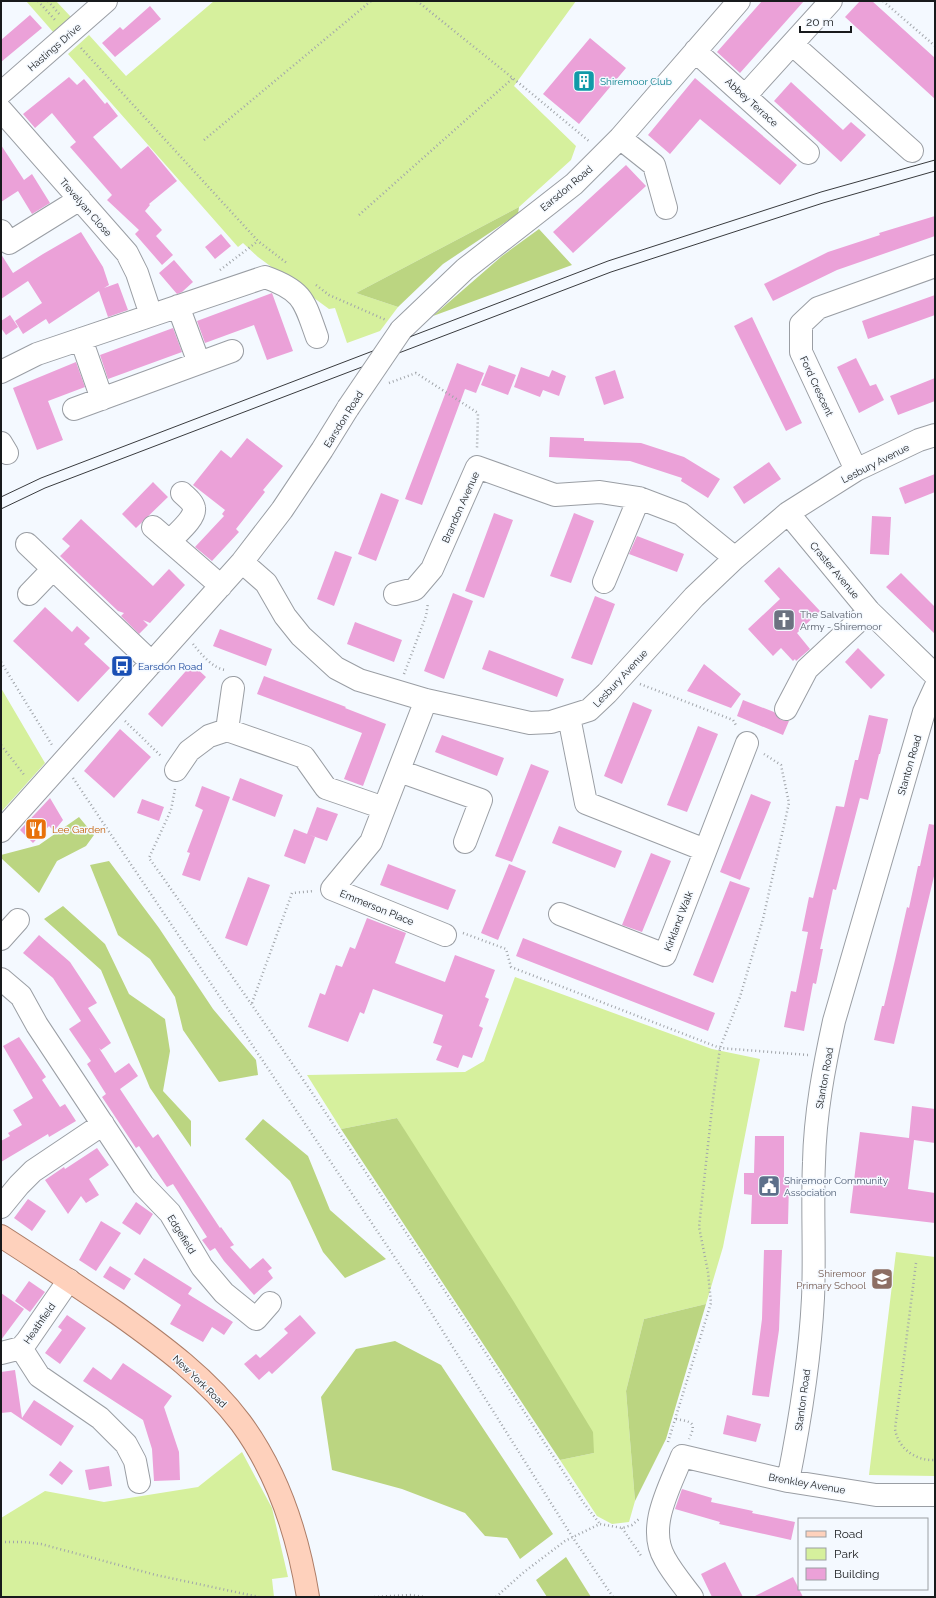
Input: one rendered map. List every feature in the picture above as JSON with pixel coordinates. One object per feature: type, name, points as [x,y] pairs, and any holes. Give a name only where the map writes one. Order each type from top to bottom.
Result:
[{"type":"main road","name":"New York Road","points":[[1,1236],[69,1280],[170,1352],[220,1398],[242,1424],[259,1451],[278,1488],[295,1532],[308,1597]]},
{"type":"street","name":"Hastings Drive","points":[[1,93],[106,1]]},
{"type":"street","name":"Earsdon Road","points":[[1,831],[242,562],[282,510],[322,450],[397,326],[465,269],[574,184],[620,138],[739,1]]},
{"type":"street","points":[[746,96],[831,1]]},
{"type":"street","points":[[792,44],[912,151]]},
{"type":"street","name":"Abbey Terrace","points":[[695,51],[808,153]]},
{"type":"street","name":"Trevelyan Close","points":[[1,110],[127,253],[137,273],[151,315]]},
{"type":"street","points":[[620,138],[654,165],[666,208]]},
{"type":"street","points":[[1,231],[9,243],[80,199]]},
{"type":"street","name":"Ford Crescent","points":[[856,470],[801,352],[801,324],[818,308],[935,266]]},
{"type":"street","points":[[1,372],[37,354],[265,277],[285,284],[303,300],[317,337]]},
{"type":"street","points":[[188,303],[199,364]]},
{"type":"street","points":[[80,339],[102,398]]},
{"type":"street","points":[[74,409],[232,352]]},
{"type":"street","name":"Lesbury Avenue","points":[[242,562],[266,583],[285,616],[301,636],[336,668],[359,680],[426,700],[530,723],[551,722],[569,718],[589,710],[607,693],[694,597],[735,558],[788,513],[856,470],[919,440],[935,435]]},
{"type":"street","name":"Brandon Avenue","points":[[395,594],[415,589],[432,569],[477,467],[555,495],[600,492],[640,498],[681,514],[735,558]]},
{"type":"street","points":[[170,541],[193,516],[194,508],[192,502],[182,493]]},
{"type":"street","points":[[604,582],[640,498]]},
{"type":"street","name":"Craster Avenue","points":[[788,513],[869,611],[935,674]]},
{"type":"street","points":[[153,527],[221,586]]},
{"type":"street","points":[[28,544],[152,663]]},
{"type":"street","points":[[29,594],[53,569]]},
{"type":"street","points":[[786,709],[806,670],[869,611]]},
{"type":"street","points":[[227,730],[233,688]]},
{"type":"street","name":"Stanton Road","points":[[788,1481],[798,1431],[813,1299],[814,1161],[818,1110],[827,1056],[834,1021],[924,712],[935,688]]},
{"type":"street","name":"Emmerson Place","points":[[426,700],[371,842],[332,889],[445,935]]},
{"type":"street","points":[[569,718],[586,803],[705,850]]},
{"type":"street","points":[[176,770],[190,751],[209,736],[227,730],[304,757],[326,788],[384,808]]},
{"type":"street","name":"Kirkland Walk","points":[[560,914],[664,955],[747,743]]},
{"type":"street","points":[[399,771],[481,800],[465,842]]},
{"type":"street","points":[[1,939],[18,920]]},
{"type":"street","name":"Edgefield","points":[[1,979],[21,996],[37,1025],[143,1184],[170,1214],[202,1267],[224,1293],[256,1319],[270,1303]]},
{"type":"street","points":[[1,1207],[18,1185],[33,1171],[103,1124]]},
{"type":"street","name":"Heathfield","points":[[11,1351],[69,1280]]},
{"type":"street","points":[[11,1351],[39,1376],[100,1418],[126,1444],[135,1461],[139,1482]]},
{"type":"street","points":[[682,1456],[659,1518],[658,1542],[664,1558],[692,1597]]},
{"type":"street","name":"Brenkley Avenue","points":[[682,1456],[788,1481],[876,1495],[935,1495]]},
{"type":"path","points":[[38,1],[258,241],[289,265]]},
{"type":"path","points":[[204,140],[371,1]]},
{"type":"path","points":[[417,1],[513,78],[604,155]]},
{"type":"path","points":[[883,1],[935,46]]},
{"type":"path","points":[[359,215],[513,78]]},
{"type":"path","points":[[312,282],[329,295],[397,326]]},
{"type":"path","points":[[416,373],[478,413],[477,467]]},
{"type":"path","points":[[397,691],[426,616],[428,600]]},
{"type":"path","points":[[182,630],[203,657],[222,670],[232,670],[233,688]]},
{"type":"path","points":[[1,662],[62,763],[420,1295],[573,1538],[613,1597]]},
{"type":"path","points":[[621,677],[733,720],[747,743],[781,765],[789,803],[763,918],[740,997],[720,1048],[699,1227],[708,1272],[711,1303],[676,1419],[690,1422],[694,1429],[682,1456]]},
{"type":"path","points":[[111,708],[176,770],[171,810],[149,858],[252,1003],[413,1243],[583,1502],[600,1524]]},
{"type":"path","points":[[1,745],[37,791]]},
{"type":"path","points":[[252,1003],[292,893],[332,889]]},
{"type":"path","points":[[445,935],[460,932],[506,948],[511,967],[720,1048],[827,1056]]},
{"type":"path","points":[[916,1263],[895,1429],[897,1440],[904,1449],[913,1455],[935,1460]]},
{"type":"path","points":[[496,1597],[546,1554],[573,1538],[600,1524],[622,1528]]},
{"type":"path","points":[[1,1542],[41,1544],[156,1576],[259,1597]]},
{"type":"path","points":[[374,1597],[410,1595],[425,1597]]},
{"type":"green space","points":[[26,1],[56,1],[71,17],[54,33]]},
{"type":"green space","points":[[214,1],[576,1],[514,86],[576,146],[571,160],[519,207],[356,293],[398,307],[380,331],[347,343],[335,308],[329,309],[258,257],[243,243],[238,247],[68,54],[89,35],[126,76]]},
{"type":"green space","points":[[519,207],[518,214],[443,264],[398,307],[356,293]]},
{"type":"green space","points":[[539,229],[572,265],[433,316],[502,256]]},
{"type":"green space","points":[[1,688],[45,763],[1,812]]},
{"type":"green space","points":[[79,817],[94,835],[86,846],[57,861],[39,893],[1,858],[1,855],[39,845]]},
{"type":"green space","points":[[109,861],[159,928],[213,1009],[256,1060],[258,1075],[219,1082],[183,1030],[175,997],[150,959],[118,935],[90,865]]},
{"type":"green space","points":[[63,906],[105,944],[129,994],[165,1019],[170,1051],[163,1091],[191,1121],[191,1147],[150,1088],[101,970],[44,919]]},
{"type":"green space","points":[[515,977],[712,1049],[760,1059],[723,1247],[706,1304],[644,1319],[626,1391],[635,1501],[629,1522],[612,1524],[597,1516],[560,1460],[594,1453],[397,1118],[341,1129],[307,1075],[465,1072],[484,1061]]},
{"type":"green space","points":[[397,1118],[514,1302],[593,1432],[594,1453],[560,1460],[341,1129]]},
{"type":"green space","points":[[263,1119],[308,1156],[330,1210],[386,1259],[345,1278],[323,1252],[290,1181],[245,1139]]},
{"type":"green space","points":[[896,1252],[935,1257],[935,1476],[869,1475]]},
{"type":"green space","points":[[706,1304],[666,1439],[635,1501],[626,1391],[644,1319]]},
{"type":"green space","points":[[395,1341],[441,1365],[553,1534],[520,1559],[507,1538],[485,1536],[465,1513],[402,1489],[332,1470],[321,1397],[356,1349]]},
{"type":"green space","points":[[242,1452],[272,1508],[288,1577],[272,1579],[274,1597],[1,1597],[1,1518],[45,1491],[104,1502],[198,1487]]},
{"type":"green space","points":[[566,1557],[591,1597],[547,1597],[536,1580]]},
{"type":"building","points":[[762,1],[804,1],[740,73],[717,52]]},
{"type":"building","points":[[860,1],[872,1],[935,58],[935,99],[845,17]]},
{"type":"building","points":[[150,6],[161,19],[115,57],[102,43],[120,27],[123,30]]},
{"type":"building","points":[[30,15],[42,28],[1,62],[1,40]]},
{"type":"building","name":"Shiremoor Club","points":[[590,38],[626,68],[579,124],[543,94]]},
{"type":"building","points":[[69,77],[77,85],[84,79],[105,104],[107,102],[118,116],[93,137],[121,169],[148,146],[177,181],[149,204],[150,205],[145,211],[162,230],[156,236],[173,255],[162,265],[135,234],[139,230],[107,200],[112,195],[70,147],[76,142],[52,113],[35,128],[23,114]]},
{"type":"building","points":[[695,78],[797,165],[780,185],[700,119],[670,154],[648,135]]},
{"type":"building","points":[[791,82],[843,130],[851,122],[866,135],[841,162],[774,101]]},
{"type":"building","points":[[1,145],[24,180],[32,174],[50,203],[32,214],[18,191],[1,202]]},
{"type":"building","points":[[626,165],[646,186],[573,253],[553,232]]},
{"type":"building","points":[[935,216],[935,236],[837,270],[773,301],[764,284],[828,252],[880,235],[879,233]]},
{"type":"building","points":[[81,232],[103,267],[109,285],[104,288],[118,283],[128,310],[108,317],[99,291],[49,324],[46,319],[23,334],[15,321],[42,303],[28,281],[1,299],[1,254],[13,273]]},
{"type":"building","points":[[221,234],[231,246],[215,259],[205,247]]},
{"type":"building","points":[[174,260],[193,282],[182,292],[177,294],[159,273]]},
{"type":"building","points":[[272,293],[293,351],[267,360],[254,325],[205,343],[197,321]]},
{"type":"building","points":[[935,295],[935,315],[868,339],[862,321]]},
{"type":"building","points":[[10,315],[18,327],[6,335],[1,328],[1,321]]},
{"type":"building","points":[[752,317],[802,423],[786,431],[734,326]]},
{"type":"building","points":[[173,328],[182,352],[108,379],[100,355]]},
{"type":"building","points":[[856,358],[870,386],[876,384],[884,400],[859,413],[837,367]]},
{"type":"building","points":[[76,362],[85,387],[48,401],[63,440],[37,450],[13,388]]},
{"type":"building","points":[[457,363],[484,373],[476,393],[465,389],[422,505],[405,499]]},
{"type":"building","points":[[489,365],[516,375],[508,395],[481,385]]},
{"type":"building","points":[[521,367],[549,377],[552,370],[566,376],[559,396],[543,390],[540,397],[514,387]]},
{"type":"building","points":[[615,370],[624,398],[604,405],[595,377]]},
{"type":"building","points":[[935,378],[935,401],[898,415],[890,396]]},
{"type":"building","points":[[550,437],[584,438],[584,441],[641,443],[684,457],[720,479],[708,498],[681,481],[682,478],[630,461],[549,457]]},
{"type":"building","points":[[247,438],[283,466],[263,490],[265,492],[236,529],[239,532],[212,561],[195,547],[224,516],[222,514],[225,510],[193,485],[221,450],[231,458]]},
{"type":"building","points":[[769,462],[781,479],[744,504],[733,487]]},
{"type":"building","points":[[935,474],[935,492],[905,504],[899,488]]},
{"type":"building","points":[[153,482],[168,497],[136,528],[122,514]]},
{"type":"building","points":[[381,493],[399,500],[376,561],[358,554]]},
{"type":"building","points":[[494,513],[513,520],[484,598],[465,591]]},
{"type":"building","points":[[574,513],[594,521],[571,583],[550,576]]},
{"type":"building","points":[[872,516],[891,517],[889,555],[870,554]]},
{"type":"building","points":[[81,519],[153,586],[169,569],[185,585],[150,623],[143,620],[148,625],[139,634],[121,616],[124,613],[118,611],[60,556],[70,546],[62,539]]},
{"type":"building","points":[[637,536],[684,554],[677,572],[629,554]]},
{"type":"building","points":[[335,551],[352,557],[334,606],[317,599]]},
{"type":"building","name":"The Salvation Army - Shiremoor","points":[[779,567],[820,611],[797,633],[810,649],[796,661],[795,659],[793,661],[781,648],[773,656],[748,629],[780,599],[764,581]]},
{"type":"building","points":[[901,573],[935,607],[935,634],[886,587]]},
{"type":"building","points":[[453,593],[473,601],[444,679],[424,671]]},
{"type":"building","points":[[595,596],[615,604],[592,665],[571,658]]},
{"type":"building","points":[[45,607],[72,632],[77,626],[90,638],[84,644],[110,668],[78,702],[13,641]]},
{"type":"building","points":[[355,622],[402,640],[394,662],[347,644]]},
{"type":"building","points":[[220,629],[272,649],[266,666],[213,646]]},
{"type":"building","points":[[858,648],[885,675],[871,689],[845,662]]},
{"type":"building","points":[[489,650],[564,679],[557,697],[482,669]]},
{"type":"building","points":[[192,664],[206,677],[162,727],[148,714]]},
{"type":"building","points":[[704,664],[741,694],[731,708],[687,691]]},
{"type":"building","points":[[264,676],[386,724],[363,786],[344,779],[362,733],[257,694]]},
{"type":"building","points":[[743,700],[774,712],[781,720],[789,721],[783,735],[737,716]]},
{"type":"building","points":[[633,702],[652,710],[622,784],[604,776]]},
{"type":"building","points":[[869,715],[888,719],[868,800],[860,798],[836,890],[833,889],[820,949],[823,949],[816,984],[813,983],[804,1031],[784,1027],[791,991],[796,992],[808,932],[802,931],[809,897],[813,898],[836,806],[844,807],[855,760],[858,760]]},
{"type":"building","points":[[698,726],[718,734],[687,812],[667,805]]},
{"type":"building","points":[[120,729],[151,757],[114,798],[84,771]]},
{"type":"building","points":[[442,735],[504,758],[497,776],[435,752]]},
{"type":"building","points":[[531,764],[549,771],[512,862],[495,856]]},
{"type":"building","points":[[240,778],[283,795],[275,817],[232,800]]},
{"type":"building","points":[[202,786],[230,797],[200,881],[182,875],[190,853],[187,852],[203,810],[195,806]]},
{"type":"building","points":[[751,794],[771,802],[740,880],[720,872]]},
{"type":"building","points":[[50,798],[63,820],[54,831],[49,826],[33,843],[20,830]]},
{"type":"building","points":[[142,799],[164,807],[159,821],[137,813]]},
{"type":"building","points":[[317,807],[338,814],[327,841],[307,834]]},
{"type":"building","points":[[929,824],[935,825],[935,872],[894,1044],[874,1040],[882,1006],[884,1006],[907,907],[909,908],[918,866],[920,866]]},
{"type":"building","points":[[559,826],[622,851],[615,868],[552,843]]},
{"type":"building","points":[[294,829],[315,837],[305,864],[284,856]]},
{"type":"building","points":[[651,853],[671,861],[642,932],[622,925]]},
{"type":"building","points":[[388,864],[456,890],[448,910],[380,885]]},
{"type":"building","points":[[509,864],[526,871],[498,940],[481,933]]},
{"type":"building","points":[[248,877],[270,885],[247,946],[225,938]]},
{"type":"building","points":[[730,881],[750,888],[713,983],[693,975]]},
{"type":"building","points":[[367,918],[406,933],[395,963],[445,982],[455,955],[495,970],[485,997],[489,999],[479,1026],[483,1028],[472,1058],[463,1055],[458,1068],[436,1060],[442,1046],[433,1043],[443,1015],[373,989],[364,1014],[360,1012],[348,1042],[308,1027],[320,993],[325,995],[336,965],[342,967],[350,947],[355,949]]},
{"type":"building","points":[[39,935],[70,962],[97,1003],[88,1008],[111,1043],[101,1050],[99,1048],[115,1073],[129,1063],[138,1076],[120,1089],[153,1138],[158,1134],[220,1228],[221,1227],[234,1245],[230,1247],[250,1269],[263,1258],[272,1268],[268,1271],[273,1278],[254,1295],[224,1261],[215,1248],[210,1251],[202,1240],[207,1237],[173,1184],[167,1187],[139,1146],[136,1148],[102,1097],[106,1094],[87,1064],[91,1061],[69,1029],[81,1021],[53,978],[23,953]]},
{"type":"building","points":[[523,938],[715,1013],[708,1031],[516,956]]},
{"type":"building","points":[[19,1037],[46,1077],[42,1080],[60,1107],[65,1104],[76,1121],[49,1137],[48,1134],[1,1162],[1,1141],[10,1136],[8,1133],[22,1125],[13,1110],[33,1098],[3,1046]]},
{"type":"building","points":[[912,1106],[935,1109],[935,1143],[914,1140],[908,1189],[935,1193],[935,1223],[850,1213],[860,1132],[909,1138]]},
{"type":"building","points":[[755,1136],[784,1136],[784,1184],[789,1184],[788,1224],[751,1224],[752,1195],[744,1194],[744,1173],[754,1173]]},
{"type":"building","points":[[97,1148],[109,1165],[89,1179],[99,1195],[86,1203],[81,1196],[68,1214],[45,1180]]},
{"type":"building","points":[[28,1199],[46,1211],[32,1231],[14,1218]]},
{"type":"building","points":[[136,1202],[153,1214],[140,1235],[122,1223]]},
{"type":"building","points":[[101,1221],[121,1233],[96,1271],[79,1260]]},
{"type":"building","points":[[764,1250],[782,1250],[779,1330],[769,1397],[752,1395],[762,1319]]},
{"type":"building","points":[[144,1258],[192,1288],[188,1294],[233,1322],[224,1335],[212,1327],[203,1342],[170,1324],[181,1305],[134,1274]]},
{"type":"building","points":[[110,1266],[131,1279],[124,1290],[103,1277]]},
{"type":"building","points":[[29,1281],[45,1292],[30,1312],[15,1301]]},
{"type":"building","points":[[1,1293],[24,1309],[1,1340]]},
{"type":"building","points":[[67,1315],[86,1328],[60,1364],[45,1353],[62,1330],[58,1327]]},
{"type":"building","points":[[300,1315],[316,1333],[272,1374],[269,1371],[259,1380],[244,1364],[256,1354],[260,1358],[266,1353],[288,1333],[284,1329]]},
{"type":"building","points":[[123,1363],[172,1396],[164,1407],[179,1452],[180,1480],[154,1481],[152,1449],[143,1420],[83,1381],[93,1367],[111,1380]]},
{"type":"building","points":[[15,1370],[22,1418],[34,1400],[74,1426],[61,1446],[11,1412],[1,1413],[1,1372]]},
{"type":"building","points":[[727,1415],[761,1424],[756,1442],[723,1434]]},
{"type":"building","points":[[60,1461],[73,1471],[62,1485],[49,1475]]},
{"type":"building","points":[[109,1466],[112,1486],[89,1490],[85,1470]]},
{"type":"building","points":[[682,1489],[712,1498],[711,1502],[753,1511],[752,1513],[795,1522],[791,1540],[719,1524],[720,1522],[675,1509]]},
{"type":"building","points":[[725,1562],[743,1597],[712,1597],[701,1574]]},
{"type":"building","points":[[793,1577],[798,1590],[800,1590],[803,1597],[753,1597]]},
{"type":"tram line","points":[[1,497],[41,478],[608,261],[821,192],[935,160]]},
{"type":"tram line","points":[[1,509],[45,488],[611,272],[823,203],[935,171]]},
{"type":"place","name":"Shiremoor Club","points":[[584,81]]},
{"type":"place","name":"The Salvation Army - Shiremoor","points":[[784,620]]},
{"type":"place","name":"Earsdon Road","points":[[122,666]]},
{"type":"place","name":"Lee Garden","points":[[36,829]]},
{"type":"place","name":"Shiremoor Community Association","points":[[769,1186]]},
{"type":"place","name":"Shiremoor Primary School","points":[[882,1279]]}]
